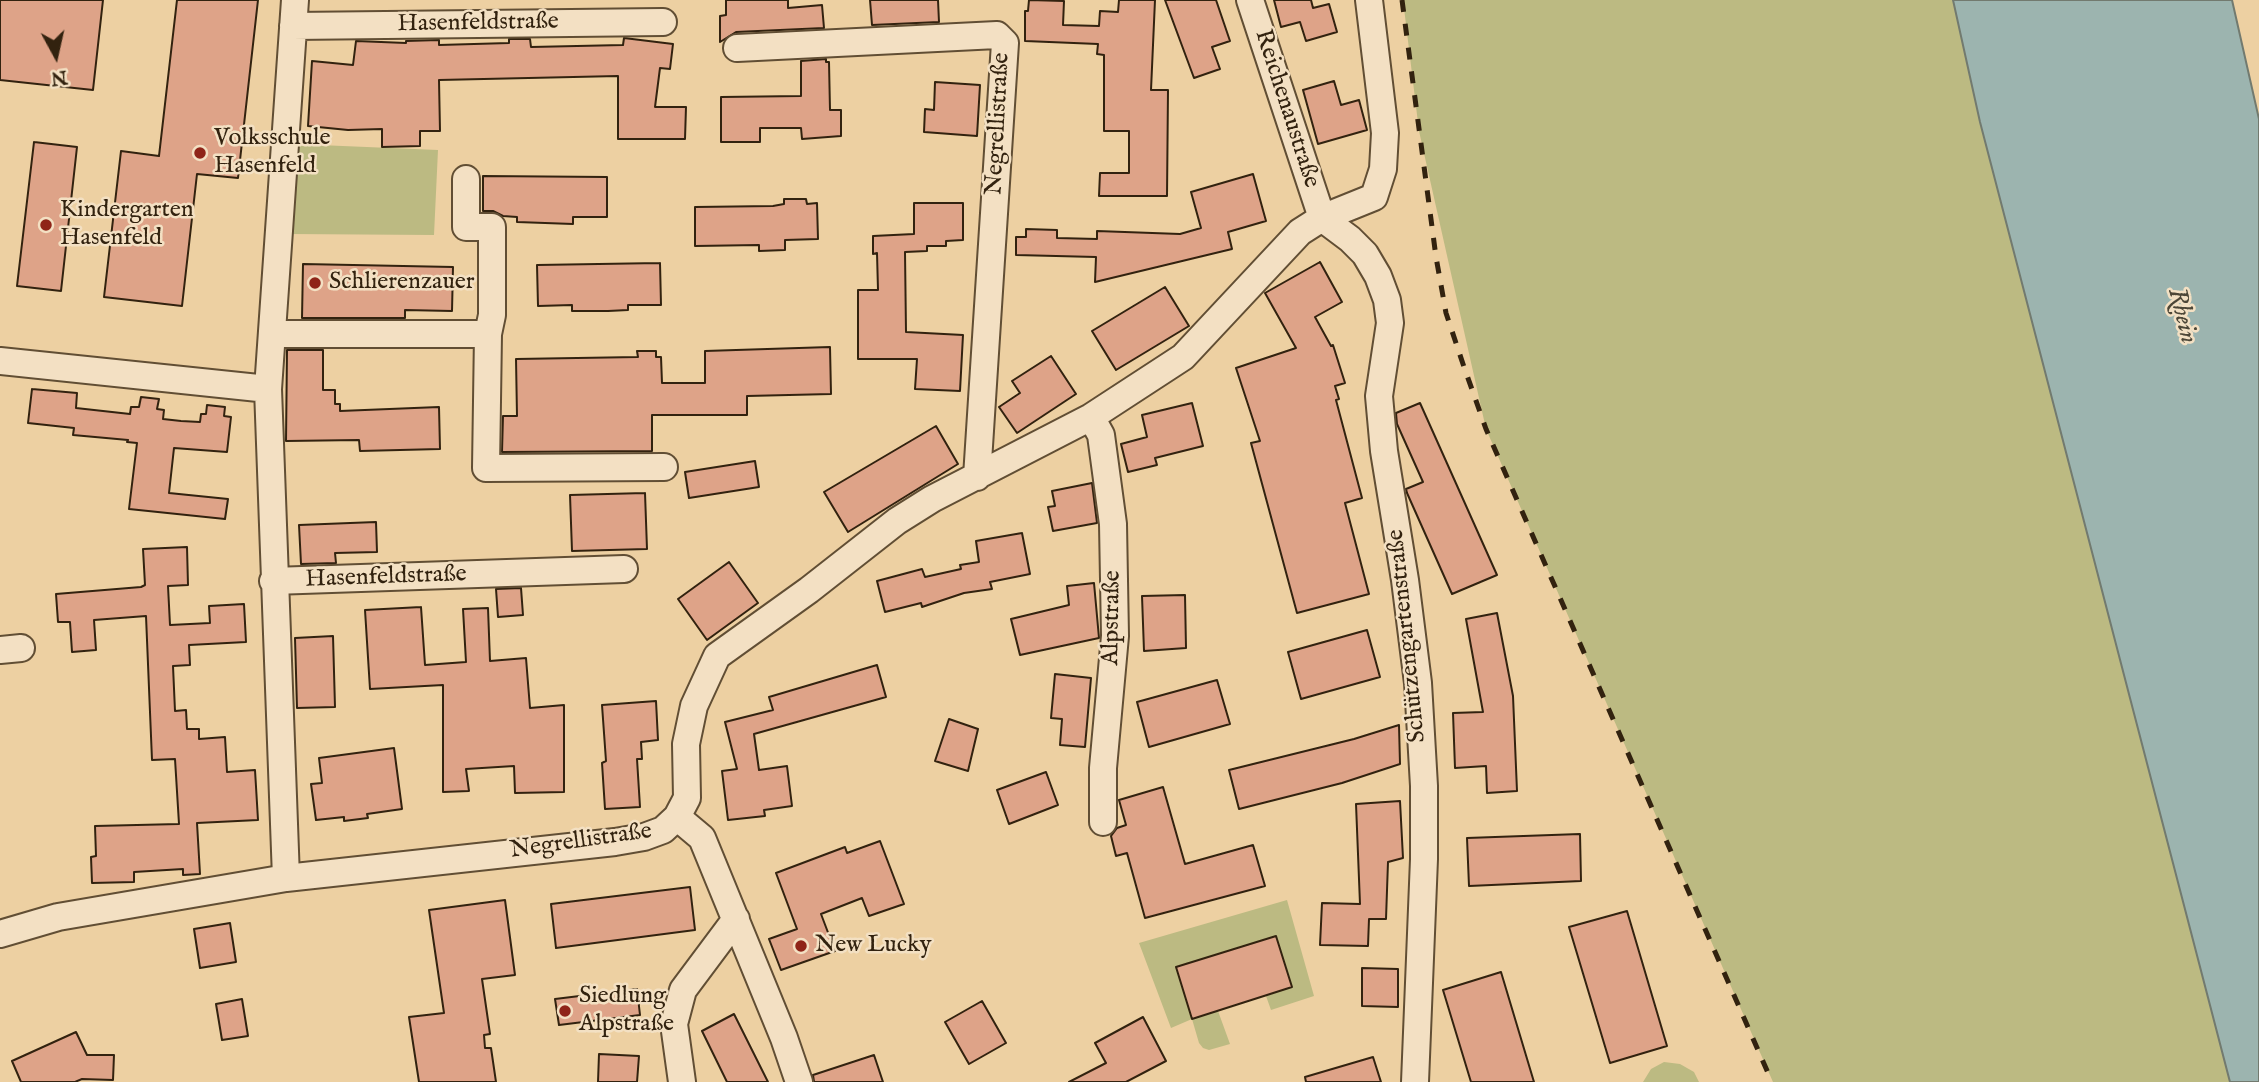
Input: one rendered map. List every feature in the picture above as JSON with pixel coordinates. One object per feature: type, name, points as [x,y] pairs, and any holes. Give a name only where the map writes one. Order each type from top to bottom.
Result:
[{"type":"street","name":"Reichenaustraße","points":[[1250,0],[1322,218]]},
{"type":"street","name":"Negrellistraße","points":[[0,934],[58,917],[286,878],[615,842],[644,837],[663,830],[677,817],[687,798],[686,744],[694,706],[717,656],[809,590],[897,521],[932,499],[1091,417],[1183,357],[1300,232],[1322,218],[1374,197],[1383,169],[1385,133],[1369,0]]},
{"type":"street","name":"Hasenfeldstraße","points":[[286,878],[268,389],[294,13],[663,22]]},
{"type":"street","name":"Negrellistraße","points":[[737,48],[997,35],[1005,43],[977,477]]},
{"type":"street","points":[[467,180],[466,227],[492,227],[492,315],[488,334],[486,468],[664,467]]},
{"type":"street","name":"Schützengartenstraße","points":[[1322,218],[1365,254],[1378,276],[1387,300],[1390,324],[1379,396],[1384,451],[1418,683],[1424,786],[1415,1082]]},
{"type":"street","points":[[272,334],[488,334]]},
{"type":"street","points":[[0,361],[268,389]]},
{"type":"street","name":"Alpstraße","points":[[1091,417],[1101,435],[1113,524],[1115,636],[1103,768],[1103,822]]},
{"type":"street","name":"Hasenfeldstraße","points":[[274,581],[624,569]]},
{"type":"street","points":[[677,817],[702,838],[784,1038],[799,1082]]},
{"type":"street","points":[[682,1082],[674,1024],[683,990],[736,919]]},
{"type":"shaded area","points":[[1403,0],[1957,0],[2233,1082],[1773,1082],[1486,429],[1419,131]]},
{"type":"shaded area","points":[[295,144],[438,150],[434,235],[288,234]]},
{"type":"shaded area","points":[[1287,900],[1314,996],[1271,1010],[1266,996],[1292,987],[1276,936],[1177,967],[1193,1018],[1218,1011],[1230,1044],[1209,1050],[1203,1048],[1192,1019],[1171,1028],[1139,943]]},
{"type":"shaded area","points":[[1664,1062],[1680,1064],[1694,1072],[1699,1082],[1643,1082],[1651,1069]]},
{"type":"water","name":"Rhein","points":[[1953,0],[2232,0],[2259,119],[2259,1082],[2230,1082],[1980,122]]},
{"type":"building","points":[[0,0],[103,0],[93,90],[0,80]]},
{"type":"building","name":"Volksschule Hasenfeld","points":[[177,0],[258,0],[238,178],[197,174],[182,306],[104,297],[121,151],[159,156]]},
{"type":"building","points":[[726,0],[788,0],[788,8],[822,5],[824,28],[736,32],[720,42],[720,16],[726,15]]},
{"type":"building","points":[[870,0],[938,0],[939,22],[872,25]]},
{"type":"building","points":[[1029,0],[1064,1],[1063,25],[1099,26],[1100,11],[1118,12],[1119,0],[1155,0],[1151,90],[1168,90],[1167,196],[1099,196],[1100,173],[1129,173],[1129,131],[1104,131],[1104,55],[1097,54],[1098,44],[1025,41],[1025,11],[1028,11]]},
{"type":"building","points":[[1165,0],[1216,0],[1230,41],[1212,47],[1220,69],[1194,78]]},
{"type":"building","points":[[1274,0],[1311,0],[1313,8],[1329,4],[1337,32],[1306,41],[1300,22],[1281,27]]},
{"type":"building","points":[[624,38],[673,44],[670,69],[660,68],[655,107],[686,107],[685,139],[618,139],[618,76],[439,80],[440,131],[420,131],[420,146],[382,147],[382,129],[348,130],[308,126],[312,61],[353,65],[356,41],[406,43],[439,40],[439,45],[509,43],[509,39],[530,39],[531,47],[623,45]]},
{"type":"building","points":[[826,59],[826,62],[829,62],[830,110],[841,110],[841,136],[802,139],[801,128],[760,128],[760,142],[721,142],[721,97],[801,96],[801,61]]},
{"type":"building","points":[[1334,81],[1341,105],[1359,100],[1367,130],[1318,144],[1303,90]]},
{"type":"building","points":[[935,82],[980,85],[977,136],[924,132],[925,109],[934,110]]},
{"type":"building","name":"Kindergarten Hasenfeld","points":[[34,142],[77,147],[61,291],[17,286]]},
{"type":"building","points":[[1253,174],[1266,221],[1228,232],[1232,249],[1095,282],[1096,257],[1016,255],[1016,237],[1026,237],[1026,229],[1057,230],[1057,238],[1097,239],[1097,231],[1180,234],[1201,228],[1191,192]]},
{"type":"building","points":[[483,176],[607,177],[607,217],[573,217],[573,224],[517,222],[517,217],[483,211]]},
{"type":"building","points":[[784,199],[806,199],[807,204],[817,203],[818,239],[785,240],[785,250],[759,251],[759,245],[695,246],[695,207],[773,206],[784,204]]},
{"type":"building","points":[[914,203],[963,203],[963,240],[946,241],[946,246],[927,246],[927,251],[905,252],[906,332],[963,335],[960,391],[915,389],[917,359],[858,359],[858,290],[878,290],[877,253],[873,254],[873,236],[914,234]]},
{"type":"building","points":[[1320,262],[1342,302],[1315,317],[1331,346],[1333,345],[1345,383],[1335,386],[1339,399],[1336,400],[1362,498],[1345,503],[1369,594],[1297,613],[1251,443],[1260,441],[1236,368],[1296,348],[1265,293]]},
{"type":"building","points":[[660,263],[661,305],[628,305],[628,310],[608,311],[572,311],[572,305],[538,306],[537,265]]},
{"type":"building","points":[[303,264],[453,267],[452,311],[405,310],[405,318],[302,318]]},
{"type":"building","points":[[1165,287],[1189,326],[1116,370],[1092,331]]},
{"type":"building","points":[[830,347],[831,394],[747,396],[747,415],[652,415],[652,451],[502,452],[503,416],[517,416],[516,359],[638,357],[637,351],[656,351],[656,357],[661,357],[662,383],[705,383],[705,351]]},
{"type":"building","points":[[287,350],[323,350],[323,390],[335,390],[335,404],[340,404],[340,411],[439,407],[440,449],[360,451],[359,440],[286,441]]},
{"type":"building","points":[[1051,356],[1076,394],[1017,433],[999,407],[1020,393],[1012,381]]},
{"type":"building","points":[[32,389],[77,393],[76,408],[130,414],[131,407],[139,407],[141,397],[159,399],[157,409],[164,410],[163,419],[181,421],[200,422],[201,414],[206,414],[207,405],[225,407],[224,416],[231,417],[227,452],[174,448],[169,493],[228,499],[225,519],[129,509],[137,443],[73,435],[74,428],[28,423]]},
{"type":"building","points":[[1192,403],[1203,446],[1155,458],[1157,465],[1128,472],[1121,444],[1147,437],[1142,415]]},
{"type":"building","points":[[1420,403],[1497,575],[1452,594],[1406,489],[1423,482],[1397,424],[1396,413]]},
{"type":"building","points":[[936,426],[958,464],[848,532],[824,492]]},
{"type":"building","points":[[755,461],[759,487],[689,498],[685,472]]},
{"type":"building","points":[[1092,483],[1097,523],[1053,531],[1048,507],[1055,506],[1052,491]]},
{"type":"building","points":[[645,493],[647,549],[572,551],[570,495]]},
{"type":"building","points":[[376,522],[377,552],[335,553],[336,563],[301,564],[299,525]]},
{"type":"building","points":[[1022,533],[1030,574],[990,582],[992,589],[964,593],[922,607],[921,603],[885,612],[877,581],[922,569],[925,577],[961,569],[960,565],[979,562],[976,541]]},
{"type":"building","points":[[187,547],[188,585],[168,586],[170,625],[210,623],[209,606],[244,604],[246,642],[189,645],[190,665],[173,666],[175,711],[186,710],[187,729],[199,729],[199,739],[225,737],[227,772],[255,770],[258,820],[197,823],[200,874],[183,875],[183,869],[134,872],[134,882],[92,883],[91,857],[96,856],[95,826],[179,824],[175,759],[152,760],[146,616],[94,620],[96,650],[72,652],[70,622],[58,622],[56,594],[141,587],[145,585],[143,549]]},
{"type":"building","points":[[729,562],[758,603],[707,640],[678,599]]},
{"type":"building","points":[[1094,583],[1099,638],[1020,655],[1011,619],[1069,605],[1067,586]]},
{"type":"building","points":[[521,588],[523,615],[498,617],[496,589]]},
{"type":"building","points":[[1185,595],[1186,648],[1144,651],[1142,596]]},
{"type":"building","points":[[421,607],[425,665],[466,662],[463,609],[488,608],[490,661],[526,658],[530,708],[564,705],[564,792],[515,793],[514,766],[466,769],[469,791],[443,792],[443,685],[370,689],[365,610]]},
{"type":"building","points":[[1497,613],[1513,696],[1517,791],[1487,793],[1486,766],[1455,768],[1453,713],[1483,712],[1466,619]]},
{"type":"building","points":[[1367,630],[1380,677],[1301,699],[1288,652]]},
{"type":"building","points":[[333,636],[335,707],[297,708],[295,638]]},
{"type":"building","points":[[877,665],[886,697],[754,734],[759,770],[787,766],[792,806],[764,810],[765,816],[728,820],[722,771],[737,769],[725,722],[773,710],[769,697]]},
{"type":"building","points":[[1055,674],[1091,678],[1085,747],[1060,745],[1062,719],[1051,718]]},
{"type":"building","points":[[1217,680],[1230,724],[1149,747],[1137,702]]},
{"type":"building","points":[[656,701],[658,740],[641,742],[642,759],[637,759],[640,807],[605,809],[602,763],[606,761],[602,705]]},
{"type":"building","points":[[949,719],[978,729],[968,771],[935,761]]},
{"type":"building","points":[[1399,725],[1400,764],[1342,783],[1239,809],[1229,770]]},
{"type":"building","points":[[394,748],[402,809],[367,814],[368,818],[316,820],[311,784],[322,783],[319,758]]},
{"type":"building","points":[[1046,772],[1058,805],[1009,824],[997,790]]},
{"type":"building","points":[[1163,787],[1185,864],[1253,845],[1265,886],[1145,918],[1127,853],[1116,856],[1111,836],[1117,828],[1126,825],[1119,800]]},
{"type":"building","points":[[1400,801],[1403,858],[1388,862],[1386,919],[1369,919],[1368,946],[1320,945],[1322,903],[1360,904],[1356,804]]},
{"type":"building","points":[[1580,834],[1581,881],[1469,886],[1467,838]]},
{"type":"building","points":[[880,841],[904,904],[869,916],[862,898],[821,914],[835,951],[781,970],[769,939],[797,929],[776,873],[845,847],[847,853]]},
{"type":"building","points":[[690,887],[695,930],[556,948],[551,904]]},
{"type":"building","points":[[505,900],[515,975],[482,979],[490,1034],[484,1035],[485,1048],[491,1048],[496,1082],[419,1082],[409,1017],[444,1013],[429,910]]},
{"type":"building","points":[[1627,911],[1667,1046],[1610,1063],[1569,927]]},
{"type":"building","points":[[230,923],[236,962],[200,968],[194,929]]},
{"type":"building","points":[[1276,936],[1292,987],[1192,1019],[1176,967]]},
{"type":"building","points":[[1362,968],[1398,969],[1398,1007],[1362,1006]]},
{"type":"building","points":[[1501,972],[1534,1082],[1471,1082],[1443,990]]},
{"type":"building","points":[[637,989],[640,1015],[559,1025],[555,999]]},
{"type":"building","points":[[242,999],[248,1036],[222,1040],[216,1004]]},
{"type":"building","points":[[982,1001],[1006,1043],[969,1064],[945,1022]]},
{"type":"building","points":[[734,1014],[768,1082],[727,1082],[702,1031]]},
{"type":"building","points":[[1143,1017],[1166,1061],[1126,1082],[1069,1082],[1106,1063],[1095,1043]]},
{"type":"building","points":[[76,1032],[87,1055],[114,1055],[113,1080],[21,1082],[12,1061]]},
{"type":"building","points":[[599,1054],[639,1056],[637,1082],[598,1082]]},
{"type":"building","points":[[874,1055],[883,1082],[814,1082],[813,1075]]},
{"type":"building","points":[[1373,1057],[1381,1082],[1306,1082],[1305,1077]]},
{"type":"railway","points":[[1402,0],[1436,257],[1446,313],[1463,364],[1486,429],[1772,1082]]},
{"type":"place","name":"Volksschule Hasenfeld","points":[[200,153]]},
{"type":"place","name":"Kindergarten Hasenfeld","points":[[46,225]]},
{"type":"place","name":"Schlierenzauer","points":[[315,283]]},
{"type":"place","name":"New Lucky","points":[[801,946]]},
{"type":"place","name":"Siedlung Alpstraße","points":[[565,1011]]}]
